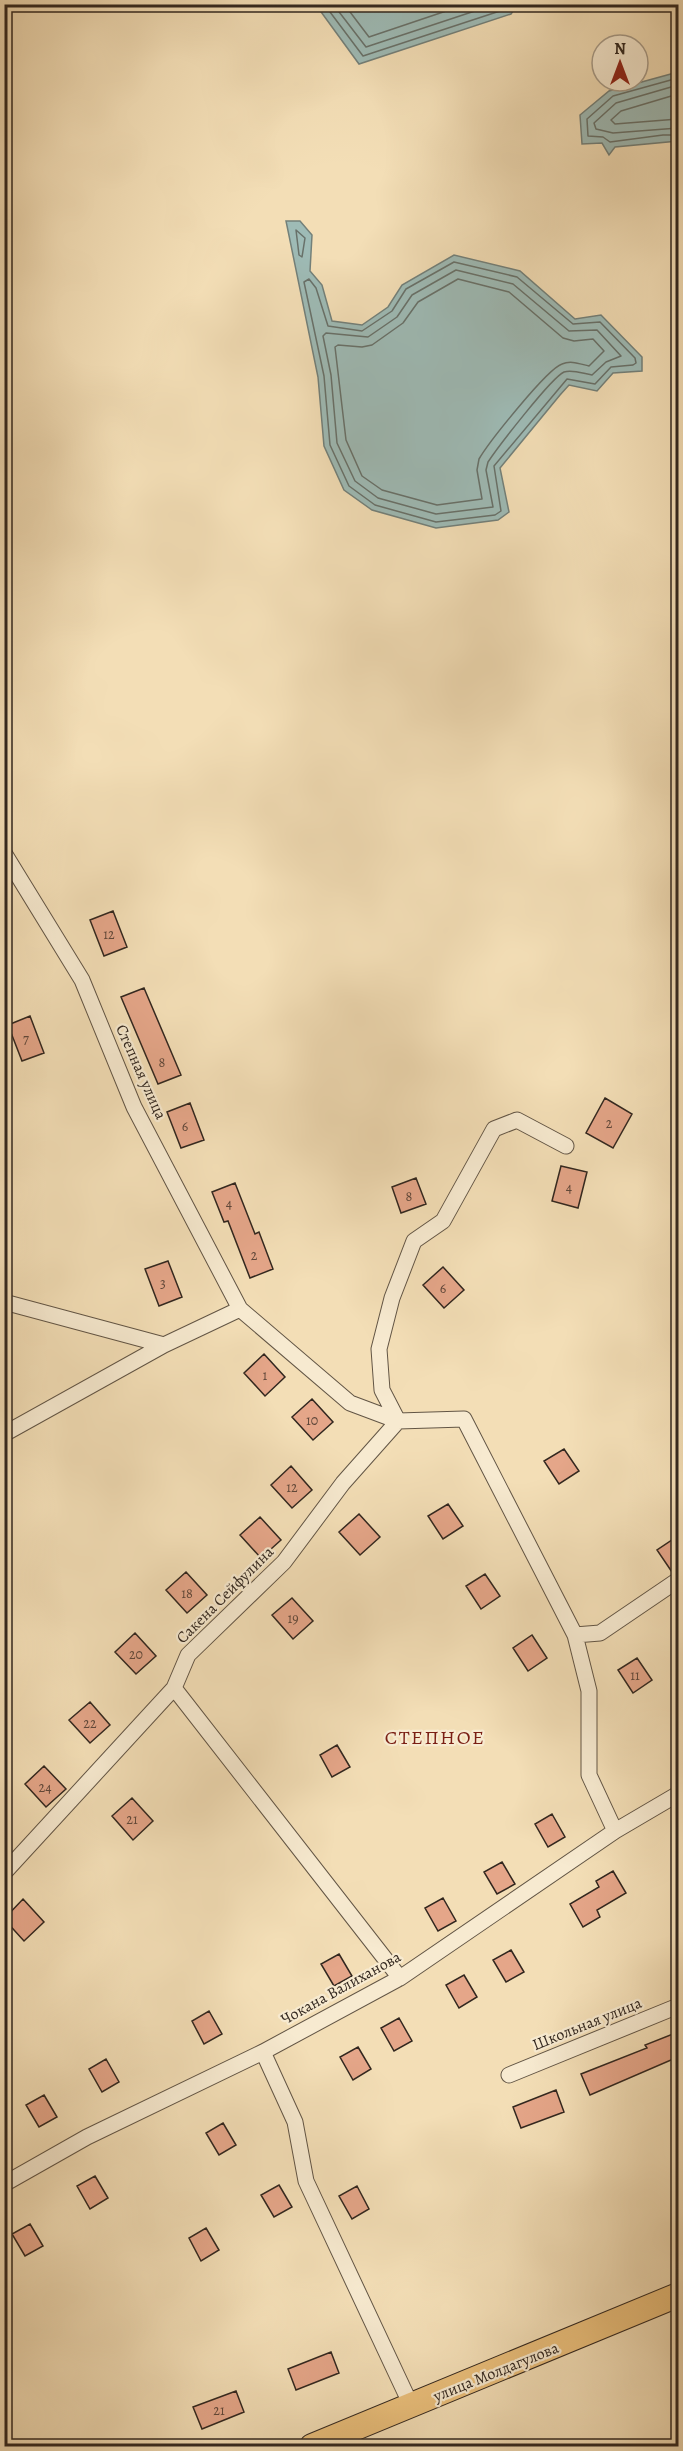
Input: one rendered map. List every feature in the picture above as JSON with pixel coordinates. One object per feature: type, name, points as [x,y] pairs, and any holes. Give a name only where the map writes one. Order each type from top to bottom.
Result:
[{"type":"main road","name":"улица Молдагулова","points":[[312,2446],[571,2342],[678,2295]]},
{"type":"street","name":"Степная улица","points":[[4,853],[82,980],[134,1107],[240,1309],[350,1403],[398,1421]]},
{"type":"street","points":[[566,1146],[517,1120],[494,1129],[443,1221],[414,1241],[392,1298],[379,1349],[382,1390],[398,1421],[464,1419],[575,1635],[589,1691],[589,1774],[615,1832]]},
{"type":"street","points":[[4,1302],[164,1345]]},
{"type":"street","points":[[4,1434],[164,1345],[240,1309]]},
{"type":"street","name":"Сакена Сейфулина","points":[[4,1873],[174,1688],[188,1655],[284,1562],[343,1483],[398,1421]]},
{"type":"street","points":[[575,1635],[600,1633],[678,1580]]},
{"type":"street","points":[[174,1688],[400,1978]]},
{"type":"street","name":"Чокана Валиханова","points":[[4,2184],[87,2137],[262,2052],[400,1978],[615,1832],[678,1794]]},
{"type":"street","name":"Школьная улица","points":[[510,2075],[678,2006]]},
{"type":"street","points":[[262,2052],[295,2122],[306,2181],[411,2405]]},
{"type":"water","points":[[316,5],[517,5],[511,14],[359,64]]},
{"type":"water","points":[[678,72],[678,141],[615,147],[609,155],[602,143],[582,144],[580,115],[607,93],[650,93],[650,80]]},
{"type":"water","points":[[286,221],[300,221],[312,235],[310,271],[322,285],[332,321],[362,325],[388,307],[402,285],[454,255],[520,271],[575,319],[601,315],[642,357],[642,371],[613,373],[597,391],[569,385],[500,468],[509,512],[498,520],[436,528],[372,510],[344,490],[324,446],[318,377]]},
{"type":"building","points":[[113,911],[127,947],[104,956],[90,920]]},
{"type":"building","points":[[144,988],[181,1075],[158,1084],[121,997]]},
{"type":"building","points":[[30,1016],[44,1053],[22,1061],[8,1025]]},
{"type":"building","points":[[605,1098],[632,1114],[613,1148],[586,1133]]},
{"type":"building","points":[[190,1103],[204,1140],[181,1148],[167,1112]]},
{"type":"building","points":[[561,1166],[587,1172],[578,1208],[552,1201]]},
{"type":"building","points":[[416,1178],[426,1204],[401,1213],[392,1187]]},
{"type":"building","points":[[235,1183],[255,1234],[259,1232],[273,1269],[250,1278],[228,1221],[224,1222],[212,1192]]},
{"type":"building","points":[[168,1261],[182,1297],[159,1306],[145,1269]]},
{"type":"building","points":[[443,1267],[464,1290],[444,1308],[423,1285]]},
{"type":"building","points":[[264,1354],[285,1377],[265,1396],[244,1373]]},
{"type":"building","points":[[312,1399],[333,1422],[313,1440],[292,1417]]},
{"type":"building","points":[[564,1449],[579,1471],[559,1484],[544,1461]]},
{"type":"building","points":[[291,1466],[312,1490],[292,1508],[271,1485]]},
{"type":"building","points":[[448,1504],[463,1526],[443,1539],[428,1516]]},
{"type":"building","points":[[359,1514],[380,1537],[360,1555],[339,1532]]},
{"type":"building","points":[[260,1517],[281,1540],[261,1558],[240,1535]]},
{"type":"building","points":[[678,1536],[678,1570],[672,1572],[657,1550]]},
{"type":"building","points":[[186,1572],[207,1595],[187,1613],[166,1590]]},
{"type":"building","points":[[485,1574],[500,1596],[481,1609],[466,1586]]},
{"type":"building","points":[[292,1598],[313,1621],[293,1639],[272,1615]]},
{"type":"building","points":[[135,1633],[156,1656],[136,1674],[115,1652]]},
{"type":"building","points":[[532,1635],[547,1658],[528,1671],[513,1648]]},
{"type":"building","points":[[637,1658],[652,1680],[633,1693],[618,1670]]},
{"type":"building","points":[[90,1702],[110,1725],[90,1743],[69,1720]]},
{"type":"building","points":[[337,1745],[350,1767],[332,1777],[320,1755]]},
{"type":"building","points":[[44,1766],[66,1789],[46,1807],[25,1784]]},
{"type":"building","points":[[132,1798],[153,1821],[133,1840],[112,1816]]},
{"type":"building","points":[[552,1814],[565,1837],[548,1847],[535,1824]]},
{"type":"building","points":[[502,1862],[515,1884],[497,1894],[484,1872]]},
{"type":"building","points":[[613,1871],[626,1893],[597,1910],[600,1917],[583,1927],[570,1904],[599,1887],[596,1881]]},
{"type":"building","points":[[443,1898],[456,1921],[438,1931],[425,1908]]},
{"type":"building","points":[[23,1899],[44,1922],[24,1941],[4,1919]]},
{"type":"building","points":[[511,1950],[524,1972],[506,1982],[493,1960]]},
{"type":"building","points":[[339,1954],[352,1976],[334,1986],[321,1964]]},
{"type":"building","points":[[464,1975],[477,1997],[459,2008],[446,1985]]},
{"type":"building","points":[[209,2011],[222,2034],[204,2044],[192,2021]]},
{"type":"building","points":[[399,2018],[412,2041],[394,2051],[381,2028]]},
{"type":"building","points":[[678,2032],[678,2057],[590,2095],[581,2074],[647,2048],[645,2045]]},
{"type":"building","points":[[358,2047],[371,2069],[353,2080],[340,2057]]},
{"type":"building","points":[[106,2059],[119,2082],[102,2092],[89,2069]]},
{"type":"building","points":[[556,2090],[564,2112],[521,2128],[513,2107]]},
{"type":"building","points":[[44,2095],[57,2117],[39,2127],[26,2105]]},
{"type":"building","points":[[223,2123],[236,2145],[219,2155],[206,2133]]},
{"type":"building","points":[[95,2176],[108,2198],[90,2209],[77,2186]]},
{"type":"building","points":[[279,2185],[292,2207],[274,2217],[261,2195]]},
{"type":"building","points":[[357,2186],[369,2209],[352,2219],[339,2196]]},
{"type":"building","points":[[30,2224],[43,2246],[25,2256],[12,2234]]},
{"type":"building","points":[[206,2228],[219,2250],[201,2261],[189,2238]]},
{"type":"building","points":[[331,2352],[339,2373],[296,2390],[288,2369]]},
{"type":"building","points":[[236,2391],[244,2412],[202,2429],[193,2407]]},
{"type":"district","name":"СТЕПНОЕ","points":[[435,1737]]}]
